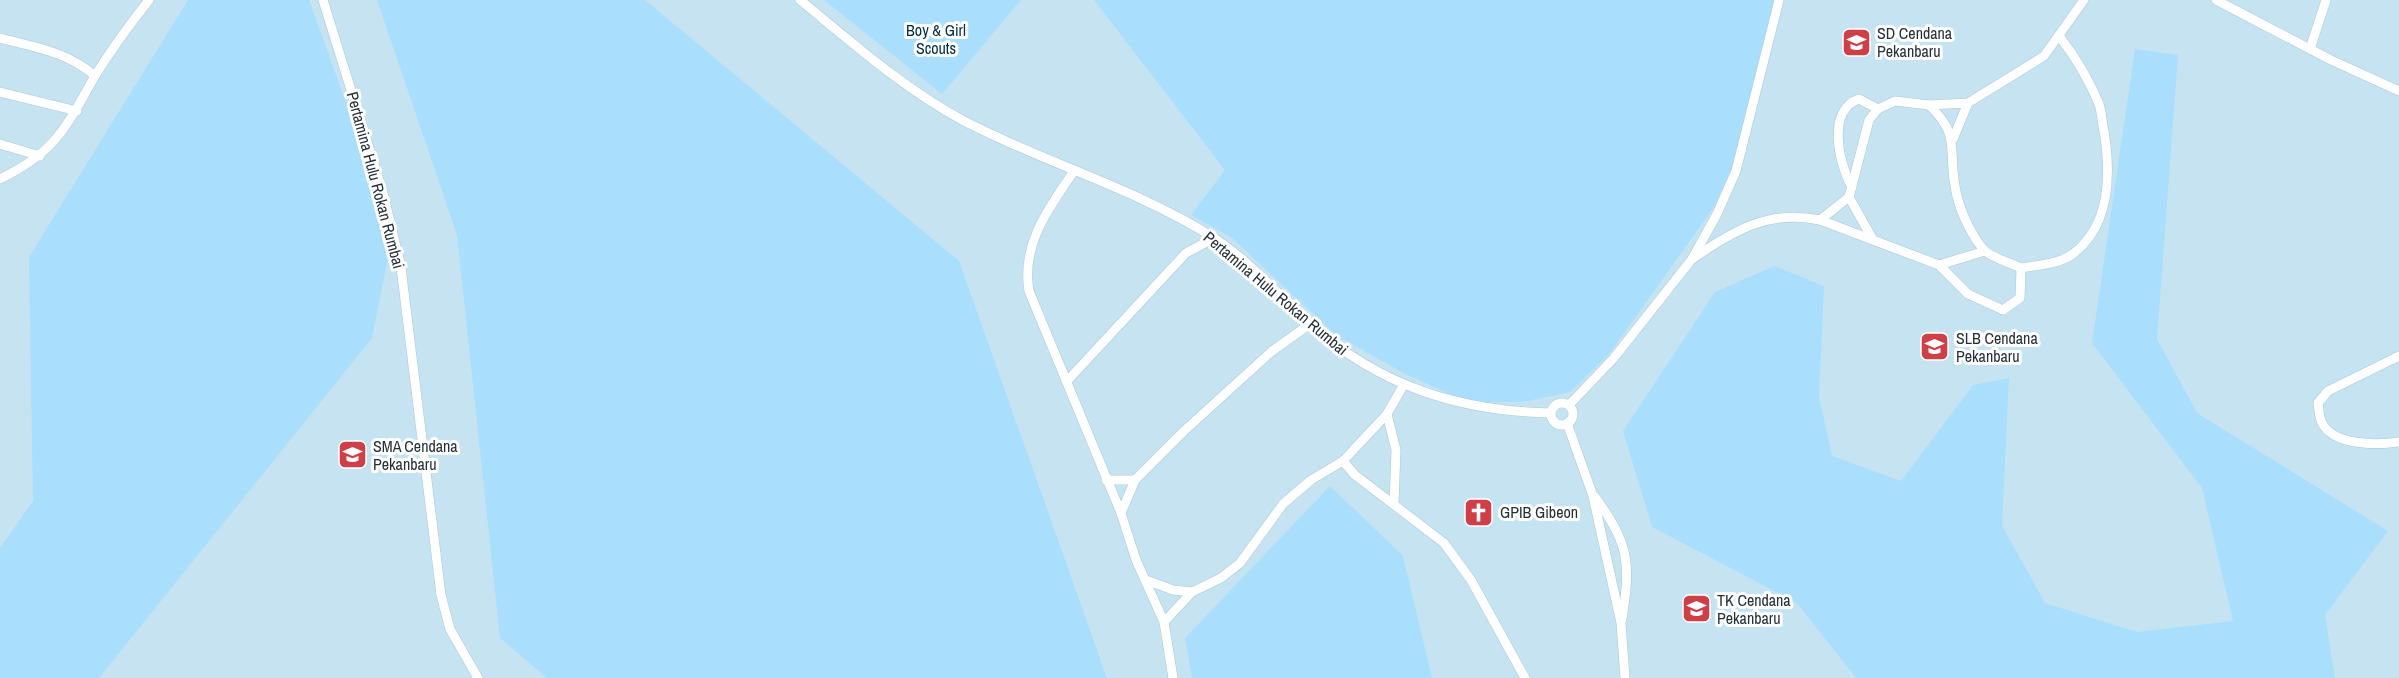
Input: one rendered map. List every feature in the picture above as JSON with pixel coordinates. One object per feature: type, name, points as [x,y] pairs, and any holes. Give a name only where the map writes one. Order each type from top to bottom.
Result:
[{"type":"street","points":[[0,180],[40,156],[56,141],[77,111],[95,76],[149,0]]},
{"type":"street","name":"Pertamina Hulu Rokan Rumbai","points":[[323,0],[383,193],[401,267],[441,595],[450,629],[478,678]]},
{"type":"street","name":"Pertamina Hulu Rokan Rumbai","points":[[800,0],[906,86],[936,105],[1074,171],[1160,207],[1214,238],[1310,324],[1365,365],[1403,386],[1462,403],[1512,411],[1551,413]]},
{"type":"street","points":[[1569,405],[1613,359],[1692,259],[1717,214],[1736,171],[1779,0]]},
{"type":"street","points":[[1820,220],[1849,197],[1869,120],[1878,109],[1895,102],[1929,105],[1968,103],[2033,65],[2060,38],[2084,0]]},
{"type":"street","points":[[2216,0],[2227,2],[2310,49],[2399,91]]},
{"type":"street","points":[[2310,49],[2326,0]]},
{"type":"street","points":[[0,38],[61,54],[81,64],[95,76]]},
{"type":"street","points":[[1929,105],[1944,121],[1953,139],[1955,186],[1961,210],[1985,251],[2021,268],[2072,255],[2088,240],[2102,212],[2108,188],[2109,162],[2099,106],[2073,55],[2060,38]]},
{"type":"street","points":[[0,92],[77,111]]},
{"type":"street","points":[[1852,187],[1844,172],[1841,157],[1839,132],[1841,112],[1845,106],[1859,99],[1878,109]]},
{"type":"street","points":[[1953,139],[1968,103]]},
{"type":"street","points":[[0,144],[40,156]]},
{"type":"street","points":[[1074,171],[1032,240],[1026,272],[1035,306],[1068,380],[1121,513],[1129,543],[1164,622],[1173,678]]},
{"type":"street","points":[[1849,197],[1872,238]]},
{"type":"street","points":[[1692,259],[1722,238],[1750,225],[1785,216],[1820,220],[1872,238],[1939,266],[1968,294],[2003,310],[2020,298],[2021,268]]},
{"type":"street","points":[[1068,380],[1186,253],[1214,238]]},
{"type":"street","points":[[1939,266],[1985,251]]},
{"type":"street","points":[[1121,513],[1135,480],[1218,399],[1272,351],[1310,324]]},
{"type":"street","points":[[2399,356],[2328,391],[2318,404],[2322,422],[2328,430],[2353,443],[2399,442]]},
{"type":"street","points":[[1164,622],[1192,592],[1221,578],[1240,563],[1283,504],[1311,480],[1343,461],[1387,414],[1403,386]]},
{"type":"street","points":[[1567,423],[1556,423],[1551,413],[1558,403],[1569,405]]},
{"type":"street","points":[[1567,423],[1573,415],[1569,405]]},
{"type":"street","points":[[1387,414],[1396,450],[1394,503]]},
{"type":"street","points":[[1567,423],[1593,496],[1621,623],[1625,678]]},
{"type":"street","points":[[1343,461],[1355,475],[1444,543],[1471,580],[1525,678]]},
{"type":"street","points":[[1106,480],[1135,480]]},
{"type":"street","points":[[1593,496],[1610,518],[1628,560],[1621,623]]},
{"type":"street","points":[[1146,580],[1173,590],[1192,592]]},
{"type":"shaded area","points":[[0,0],[2399,0],[2399,678],[0,678]]},
{"type":"green space","points":[[188,0],[309,0],[393,233],[372,338],[99,678],[0,678],[0,548],[33,501],[29,257]]},
{"type":"green space","points":[[377,0],[645,0],[959,261],[1107,678],[547,678],[500,638],[457,235]]},
{"type":"green space","name":"Boy & Girl Scouts","points":[[824,0],[1021,0],[942,94]]},
{"type":"green space","points":[[1094,0],[1782,0],[1733,165],[1714,207],[1610,353],[1570,392],[1523,402],[1468,402],[1405,374],[1336,335],[1231,237],[1191,215],[1225,170]]},
{"type":"green space","points":[[2135,49],[2178,55],[2157,339],[2197,413],[2388,531],[2325,615],[2335,678],[1856,678],[1797,603],[1652,527],[1623,431],[1715,292],[1774,266],[1824,286],[1819,397],[1832,456],[1901,481],[1973,385],[2009,378],[2002,526],[2045,603],[2137,632],[2233,621],[2202,488],[2092,343]]},
{"type":"green space","points":[[1330,486],[1403,556],[1432,678],[1192,678],[1185,638]]},
{"type":"place","name":"SD Cendana Pekanbaru","points":[[1856,42]]},
{"type":"place","name":"SLB Cendana Pekanbaru","points":[[1935,347]]},
{"type":"place","name":"SMA Cendana Pekanbaru","points":[[352,455]]},
{"type":"place","name":"GPIB Gibeon","points":[[1479,512]]},
{"type":"place","name":"TK Cendana Pekanbaru","points":[[1696,609]]}]
